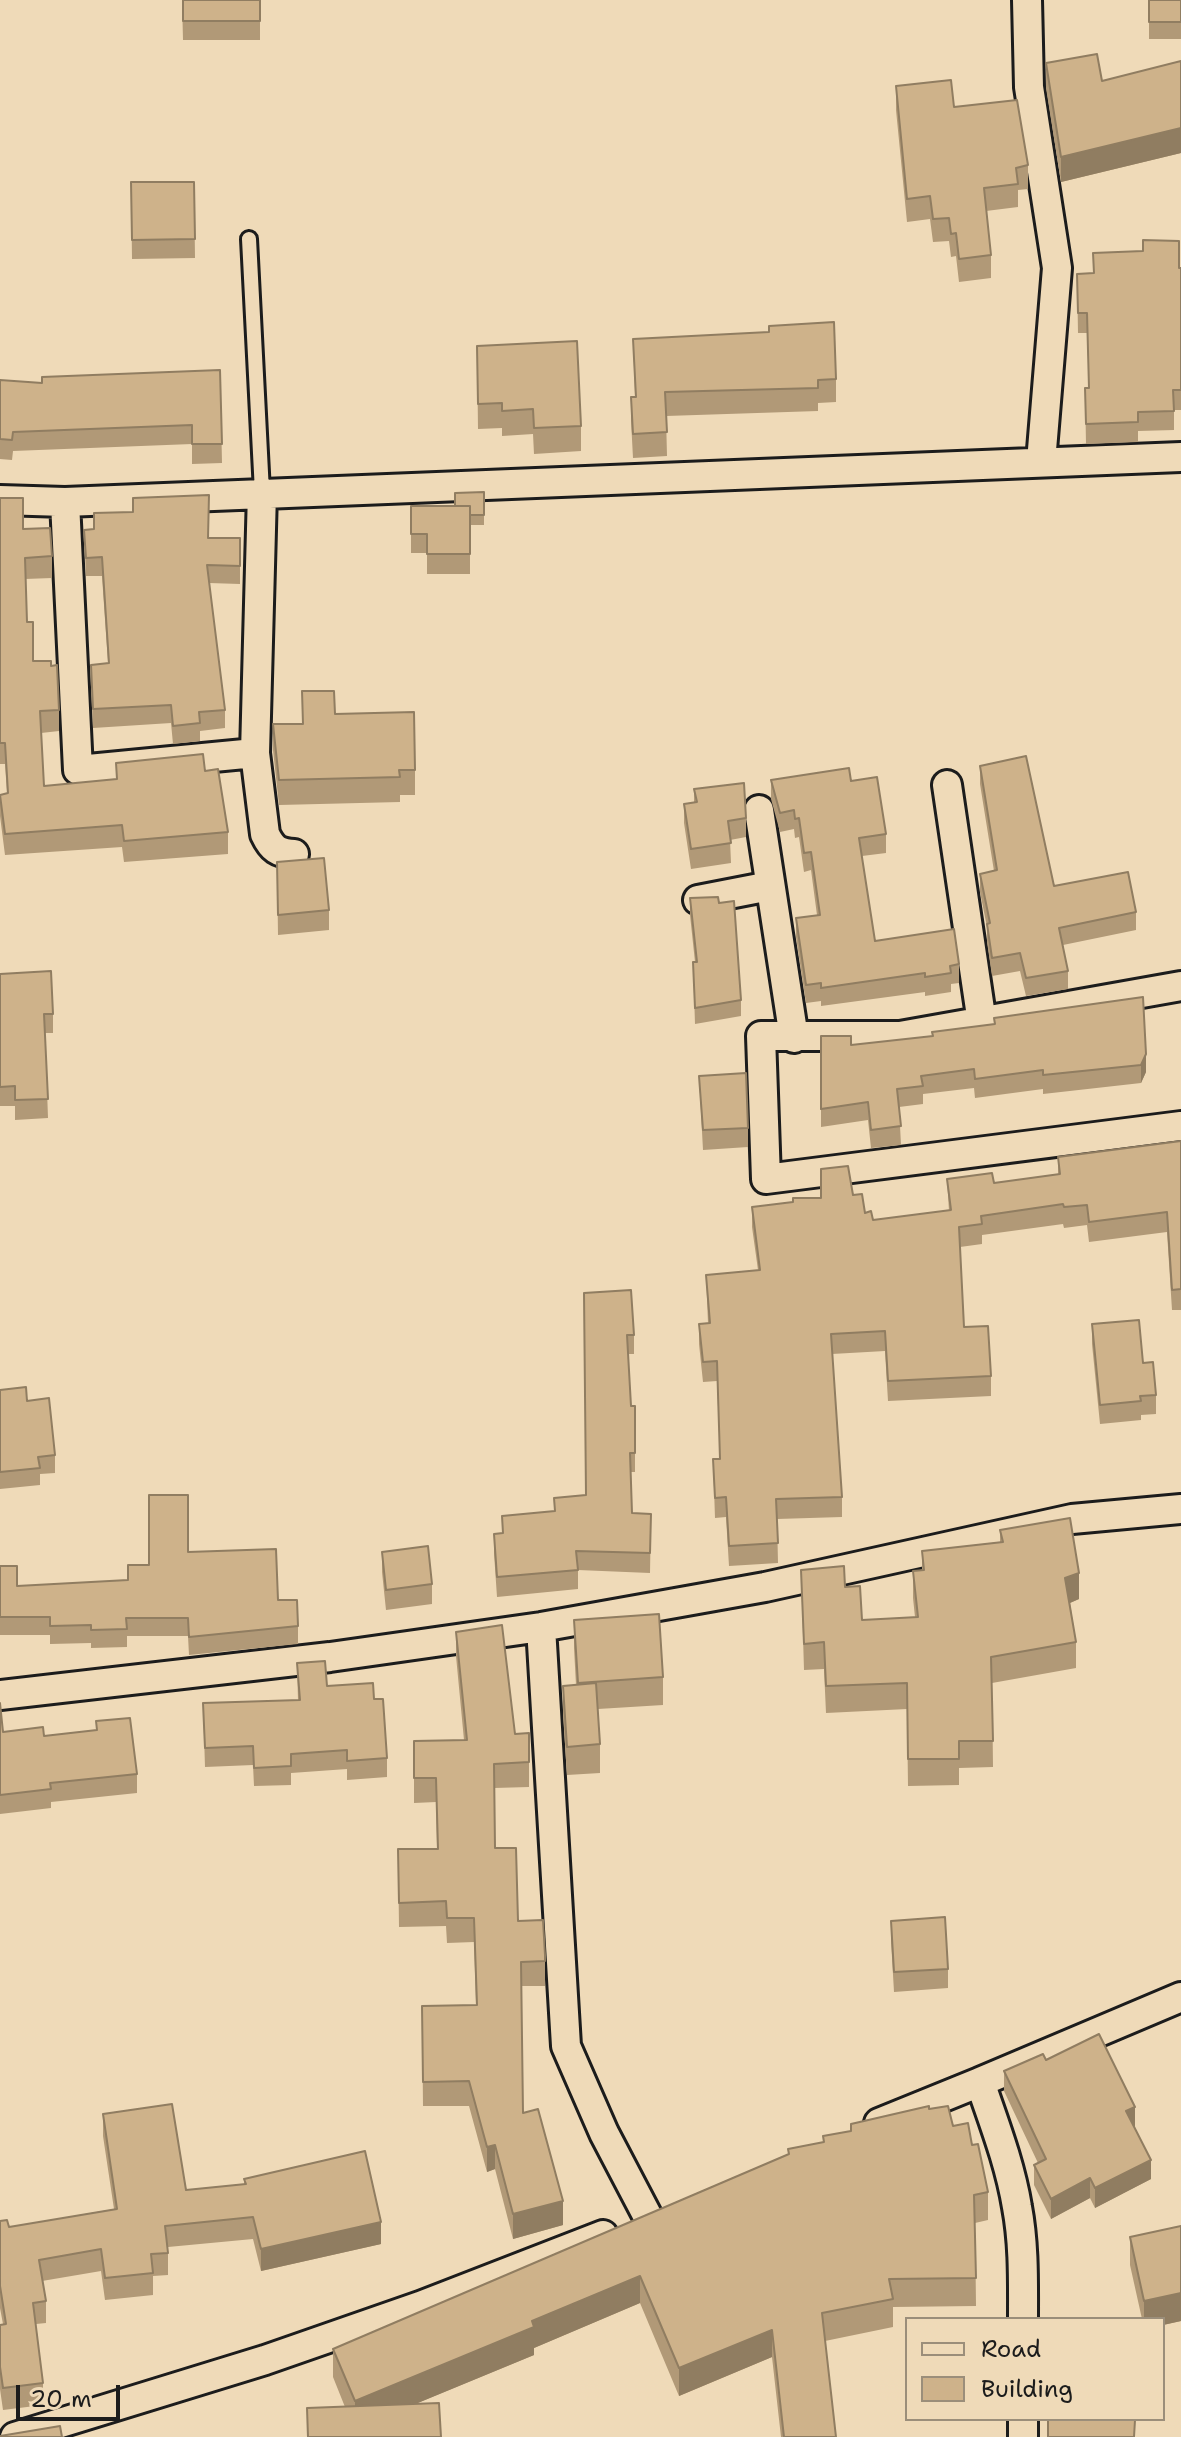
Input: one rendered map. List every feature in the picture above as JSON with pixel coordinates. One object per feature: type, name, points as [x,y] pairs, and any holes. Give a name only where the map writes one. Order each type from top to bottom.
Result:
[{"type":"street","points":[[1027,0],[1029,87],[1057,268],[1041,462]]},
{"type":"street","points":[[0,500],[65,502],[1181,457]]},
{"type":"street","points":[[262,492],[255,753],[265,834],[270,846],[280,853],[294,854]]},
{"type":"street","points":[[65,502],[78,770],[255,753]]},
{"type":"street","points":[[947,785],[982,1023]]},
{"type":"street","points":[[759,810],[794,1038]]},
{"type":"street","points":[[698,900],[770,886]]},
{"type":"street","points":[[1181,986],[900,1036],[761,1036],[766,1179],[1181,1126]]},
{"type":"street","points":[[0,1695],[330,1657],[541,1627],[765,1587],[1072,1519],[1181,1509]]},
{"type":"street","points":[[541,1627],[566,2046],[604,2133],[648,2217]]},
{"type":"street","points":[[856,2133],[1181,1997]]},
{"type":"street","points":[[980,2082],[1008,2165],[1018,2208],[1023,2250],[1023,2317]]},
{"type":"street","points":[[15,2437],[364,2326],[676,2206]]},
{"type":"lane","points":[[249,239],[262,492]]},
{"type":"building","points":[[183,0],[260,0],[260,21],[183,21]]},
{"type":"building","points":[[1149,0],[1181,0],[1181,22],[1149,22]]},
{"type":"building","points":[[1097,54],[1102,81],[1181,61],[1181,128],[1061,157],[1046,63]]},
{"type":"building","points":[[951,80],[954,107],[1017,100],[1028,165],[1016,168],[1018,184],[984,188],[991,255],[959,259],[956,233],[951,234],[949,218],[933,219],[930,196],[907,199],[896,86]]},
{"type":"building","points":[[131,182],[194,182],[195,239],[132,240]]},
{"type":"building","points":[[1143,240],[1179,241],[1181,390],[1173,390],[1174,411],[1138,412],[1138,422],[1086,424],[1085,388],[1089,388],[1087,313],[1078,313],[1077,274],[1094,273],[1093,253],[1143,251]]},
{"type":"building","points":[[834,322],[836,379],[818,380],[818,388],[665,392],[667,432],[633,434],[631,397],[636,397],[633,339],[769,332],[769,326]]},
{"type":"building","points":[[577,341],[581,426],[534,428],[533,409],[502,411],[502,403],[478,404],[477,346]]},
{"type":"building","points":[[220,370],[222,444],[192,444],[192,425],[13,432],[12,440],[0,439],[0,380],[42,383],[42,377]]},
{"type":"building","points":[[484,492],[484,515],[470,515],[470,506],[455,506],[455,493]]},
{"type":"building","points":[[209,495],[208,538],[240,538],[240,566],[207,565],[225,710],[199,712],[200,723],[173,726],[171,705],[93,709],[91,665],[109,663],[102,557],[86,558],[84,530],[94,529],[94,513],[133,512],[133,498]]},
{"type":"building","points":[[0,498],[23,498],[23,529],[50,528],[52,556],[25,558],[27,622],[33,622],[33,661],[51,661],[51,666],[57,665],[59,710],[40,711],[44,786],[117,779],[116,763],[203,754],[205,771],[218,769],[228,832],[124,841],[122,825],[5,834],[0,795],[8,793],[5,743],[0,743]]},
{"type":"building","points":[[411,506],[470,506],[470,554],[427,554],[427,534],[411,534]]},
{"type":"building","points":[[302,691],[334,691],[335,714],[414,712],[415,770],[399,770],[400,777],[279,780],[273,724],[303,724]]},
{"type":"building","points":[[1026,756],[1054,886],[1128,872],[1136,912],[1059,928],[1068,971],[1026,978],[1020,953],[992,958],[987,924],[990,923],[980,874],[997,870],[980,766]]},
{"type":"building","points":[[849,768],[851,781],[877,777],[886,834],[859,838],[875,941],[954,929],[959,964],[950,966],[951,973],[925,977],[925,973],[821,988],[821,983],[806,985],[796,918],[820,915],[811,852],[804,853],[799,818],[795,819],[794,810],[780,813],[771,780]]},
{"type":"building","points":[[744,783],[746,818],[728,821],[731,843],[691,849],[684,804],[697,802],[694,789]]},
{"type":"building","points":[[324,858],[329,910],[278,915],[277,862]]},
{"type":"building","points":[[718,897],[719,903],[734,901],[741,1000],[695,1008],[693,962],[697,962],[690,898]]},
{"type":"building","points":[[51,971],[53,1014],[44,1014],[48,1099],[15,1100],[15,1086],[0,1087],[0,974]]},
{"type":"building","points":[[1143,997],[1146,1054],[1141,1065],[1043,1075],[1043,1070],[975,1079],[974,1069],[921,1076],[923,1086],[897,1089],[901,1126],[871,1130],[868,1102],[821,1109],[821,1036],[851,1036],[851,1045],[933,1036],[932,1032],[995,1024],[994,1018]]},
{"type":"building","points":[[746,1073],[748,1128],[703,1130],[699,1076]]},
{"type":"building","points":[[1181,1141],[1181,1289],[1172,1290],[1167,1212],[1089,1222],[1087,1205],[1064,1207],[1063,1204],[981,1216],[982,1224],[959,1227],[964,1327],[988,1326],[991,1376],[888,1381],[885,1331],[831,1334],[842,1497],[776,1499],[778,1543],[729,1546],[726,1497],[715,1498],[713,1459],[720,1459],[717,1361],[703,1362],[699,1324],[710,1323],[706,1275],[760,1270],[752,1207],[793,1202],[793,1198],[821,1198],[821,1169],[848,1166],[853,1195],[862,1194],[865,1213],[871,1211],[873,1220],[951,1210],[947,1179],[992,1173],[994,1183],[1060,1174],[1058,1157]]},
{"type":"building","points":[[631,1290],[634,1335],[627,1335],[631,1406],[635,1406],[635,1453],[630,1453],[632,1513],[651,1514],[650,1553],[576,1551],[578,1570],[497,1577],[494,1534],[503,1533],[502,1516],[555,1511],[554,1498],[586,1495],[584,1293]]},
{"type":"building","points":[[1139,1320],[1143,1363],[1153,1362],[1156,1395],[1140,1396],[1141,1401],[1100,1405],[1092,1324]]},
{"type":"building","points":[[26,1387],[27,1401],[49,1398],[55,1455],[38,1457],[40,1468],[0,1472],[0,1390]]},
{"type":"building","points":[[149,1495],[188,1495],[188,1552],[276,1549],[278,1600],[297,1600],[298,1626],[189,1637],[188,1618],[126,1618],[127,1629],[91,1630],[91,1625],[50,1626],[50,1617],[0,1617],[0,1566],[17,1566],[17,1586],[128,1580],[128,1565],[149,1565]]},
{"type":"building","points":[[1070,1518],[1079,1573],[1065,1578],[1076,1642],[991,1657],[993,1741],[959,1741],[959,1759],[908,1759],[907,1683],[826,1686],[824,1642],[804,1644],[801,1570],[844,1566],[845,1587],[860,1586],[862,1620],[918,1617],[913,1571],[924,1570],[922,1551],[1003,1542],[1000,1530]]},
{"type":"building","points":[[428,1546],[432,1584],[386,1590],[382,1552]]},
{"type":"building","points":[[659,1614],[663,1677],[578,1683],[574,1620]]},
{"type":"building","points":[[502,1625],[515,1734],[529,1733],[529,1762],[494,1764],[495,1848],[516,1848],[518,1921],[543,1920],[545,1955],[545,1961],[521,1962],[523,2113],[538,2109],[563,2201],[513,2214],[495,2145],[487,2147],[469,2081],[423,2082],[422,2006],[477,2005],[474,1918],[447,1918],[446,1901],[399,1903],[398,1849],[438,1849],[436,1778],[414,1778],[414,1741],[467,1740],[456,1632]]},
{"type":"building","points":[[325,1661],[327,1686],[373,1683],[374,1699],[383,1699],[387,1758],[347,1761],[347,1750],[291,1754],[291,1766],[254,1768],[253,1746],[205,1748],[203,1703],[300,1700],[297,1663]]},
{"type":"building","points":[[596,1683],[600,1744],[567,1747],[563,1686]]},
{"type":"building","points":[[0,1703],[3,1732],[43,1727],[44,1736],[97,1730],[96,1721],[130,1718],[137,1774],[50,1783],[51,1789],[0,1795]]},
{"type":"building","points":[[945,1917],[948,1969],[894,1972],[891,1921]]},
{"type":"building","points":[[1099,2034],[1135,2107],[1126,2111],[1151,2160],[1095,2188],[1090,2178],[1051,2199],[1034,2165],[1046,2159],[1004,2071],[1043,2054],[1046,2060]]},
{"type":"building","points":[[172,2104],[186,2190],[246,2184],[244,2179],[365,2151],[381,2222],[261,2249],[253,2217],[165,2226],[168,2253],[151,2254],[153,2273],[105,2278],[101,2249],[39,2260],[46,2301],[33,2303],[43,2383],[3,2388],[0,2325],[6,2324],[0,2286],[0,2221],[7,2220],[9,2227],[117,2209],[103,2114]]},
{"type":"building","points":[[929,2106],[929,2109],[948,2106],[953,2126],[968,2123],[972,2145],[978,2144],[988,2192],[974,2195],[976,2278],[889,2279],[893,2299],[822,2313],[836,2437],[784,2437],[772,2330],[679,2368],[640,2276],[532,2321],[534,2327],[355,2401],[333,2349],[789,2154],[788,2149],[824,2142],[823,2136],[851,2131],[851,2124]]},
{"type":"building","points":[[1181,2226],[1181,2293],[1144,2301],[1130,2237]]},
{"type":"building","points":[[439,2403],[441,2437],[308,2437],[307,2408]]},
{"type":"building","points":[[1048,2421],[1135,2421],[1134,2437],[1048,2437]]},
{"type":"building","points":[[60,2426],[62,2437],[0,2437],[0,2436]]}]
